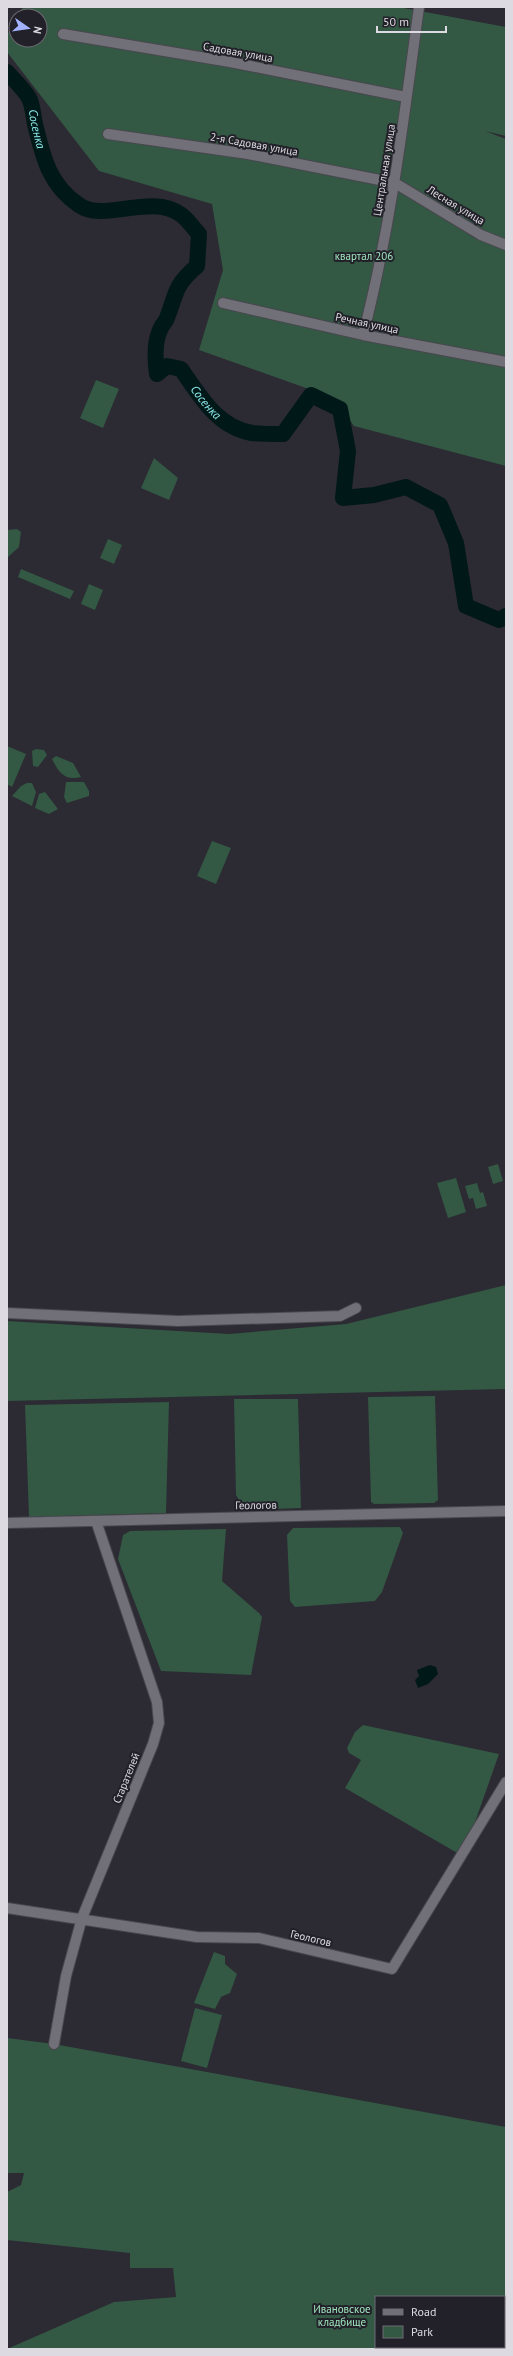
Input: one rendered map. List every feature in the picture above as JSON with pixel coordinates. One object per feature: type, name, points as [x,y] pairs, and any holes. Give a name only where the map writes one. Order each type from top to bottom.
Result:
[{"type":"street","name":"Центральная улица","points":[[363,335],[378,276],[395,183],[419,7]]},
{"type":"street","name":"Садовая улица","points":[[64,34],[230,62],[406,97]]},
{"type":"street","name":"2-я Садовая улица","points":[[108,134],[248,154],[395,183]]},
{"type":"street","name":"Лесная улица","points":[[395,183],[481,235],[506,245]]},
{"type":"street","name":"Речная улица","points":[[223,303],[363,335],[506,362]]},
{"type":"street","points":[[7,1313],[178,1321],[340,1316],[356,1308]]},
{"type":"street","name":"Геологов","points":[[7,1523],[506,1511]]},
{"type":"street","name":"Старателей","points":[[54,2044],[66,1976],[82,1918],[153,1744],[159,1723],[157,1702],[96,1521]]},
{"type":"street","name":"Геологов","points":[[7,1908],[209,1938],[259,1938],[392,1969],[506,1782]]},
{"type":"green space","name":"квартал 206","points":[[398,7],[506,27],[506,136],[485,131],[506,139],[506,466],[354,426],[334,398],[199,350],[223,270],[212,204],[99,171],[7,52],[8,33],[8,48],[48,48],[48,8],[22,8]]},
{"type":"green space","points":[[96,380],[119,389],[103,428],[80,418]]},
{"type":"green space","points":[[154,458],[178,478],[169,500],[141,488]]},
{"type":"green space","points":[[17,529],[21,532],[19,547],[7,558],[7,530]]},
{"type":"green space","points":[[108,539],[122,545],[114,564],[100,558]]},
{"type":"green space","points":[[21,569],[74,591],[70,599],[18,577]]},
{"type":"green space","points":[[89,584],[103,590],[95,610],[81,604]]},
{"type":"green space","points":[[7,746],[26,754],[12,787],[7,784]]},
{"type":"green space","points":[[36,749],[44,750],[47,755],[38,767],[33,766],[32,751]]},
{"type":"green space","points":[[56,756],[73,763],[81,777],[71,778],[63,775],[52,759]]},
{"type":"green space","points":[[66,782],[84,782],[89,791],[89,796],[67,803],[64,797]]},
{"type":"green space","points":[[27,783],[32,783],[36,792],[32,806],[12,796],[21,786]]},
{"type":"green space","points":[[45,792],[58,809],[49,814],[35,808],[39,794]]},
{"type":"green space","points":[[212,841],[231,848],[216,884],[197,876]]},
{"type":"green space","points":[[498,1164],[503,1181],[493,1184],[488,1167]]},
{"type":"green space","points":[[456,1178],[466,1212],[448,1218],[437,1183]]},
{"type":"green space","points":[[477,1183],[480,1193],[483,1192],[487,1206],[476,1209],[473,1198],[469,1199],[465,1186]]},
{"type":"green space","points":[[506,1285],[506,1389],[7,1401],[7,1321],[229,1334],[346,1324]]},
{"type":"green space","points":[[435,1396],[438,1500],[434,1503],[374,1504],[371,1502],[368,1397]]},
{"type":"green space","points":[[234,1399],[298,1399],[301,1508],[245,1510],[236,1495]]},
{"type":"green space","points":[[169,1402],[166,1513],[29,1517],[25,1405]]},
{"type":"green space","points":[[400,1527],[403,1533],[382,1592],[375,1601],[295,1607],[290,1601],[287,1535],[293,1528]]},
{"type":"green space","points":[[226,1529],[222,1581],[262,1617],[251,1675],[161,1671],[118,1559],[123,1535],[130,1531]]},
{"type":"green space","points":[[363,1725],[499,1754],[474,1825],[459,1854],[345,1788],[361,1760],[349,1753],[347,1748],[355,1732]]},
{"type":"green space","points":[[214,1952],[225,1956],[225,1964],[237,1974],[230,1993],[221,1997],[215,2009],[194,2003]]},
{"type":"green space","points":[[195,2008],[222,2015],[207,2068],[181,2061]]},
{"type":"green space","name":"Ивановское кладбище","points":[[7,2038],[54,2044],[506,2127],[506,2349],[7,2349],[114,2302],[176,2297],[173,2268],[130,2268],[130,2253],[7,2240],[7,2192],[21,2185],[24,2173],[7,2173]]},
{"type":"shaded area","points":[[430,1665],[436,1667],[438,1674],[428,1684],[418,1688],[415,1680],[419,1676],[417,1670]]},
{"type":"waterway","name":"Сосенка","points":[[7,72],[29,98],[41,148],[49,169],[61,189],[69,197],[79,205],[89,210],[101,211],[155,206],[168,208],[183,216],[199,234],[197,266],[180,284],[167,319],[159,331],[156,343],[157,374],[167,366],[181,369],[210,409],[229,424],[240,430],[252,433],[283,434],[311,395],[340,409],[348,451],[343,498],[374,495],[406,487],[440,505],[456,543],[466,606],[499,620],[506,616]]}]
